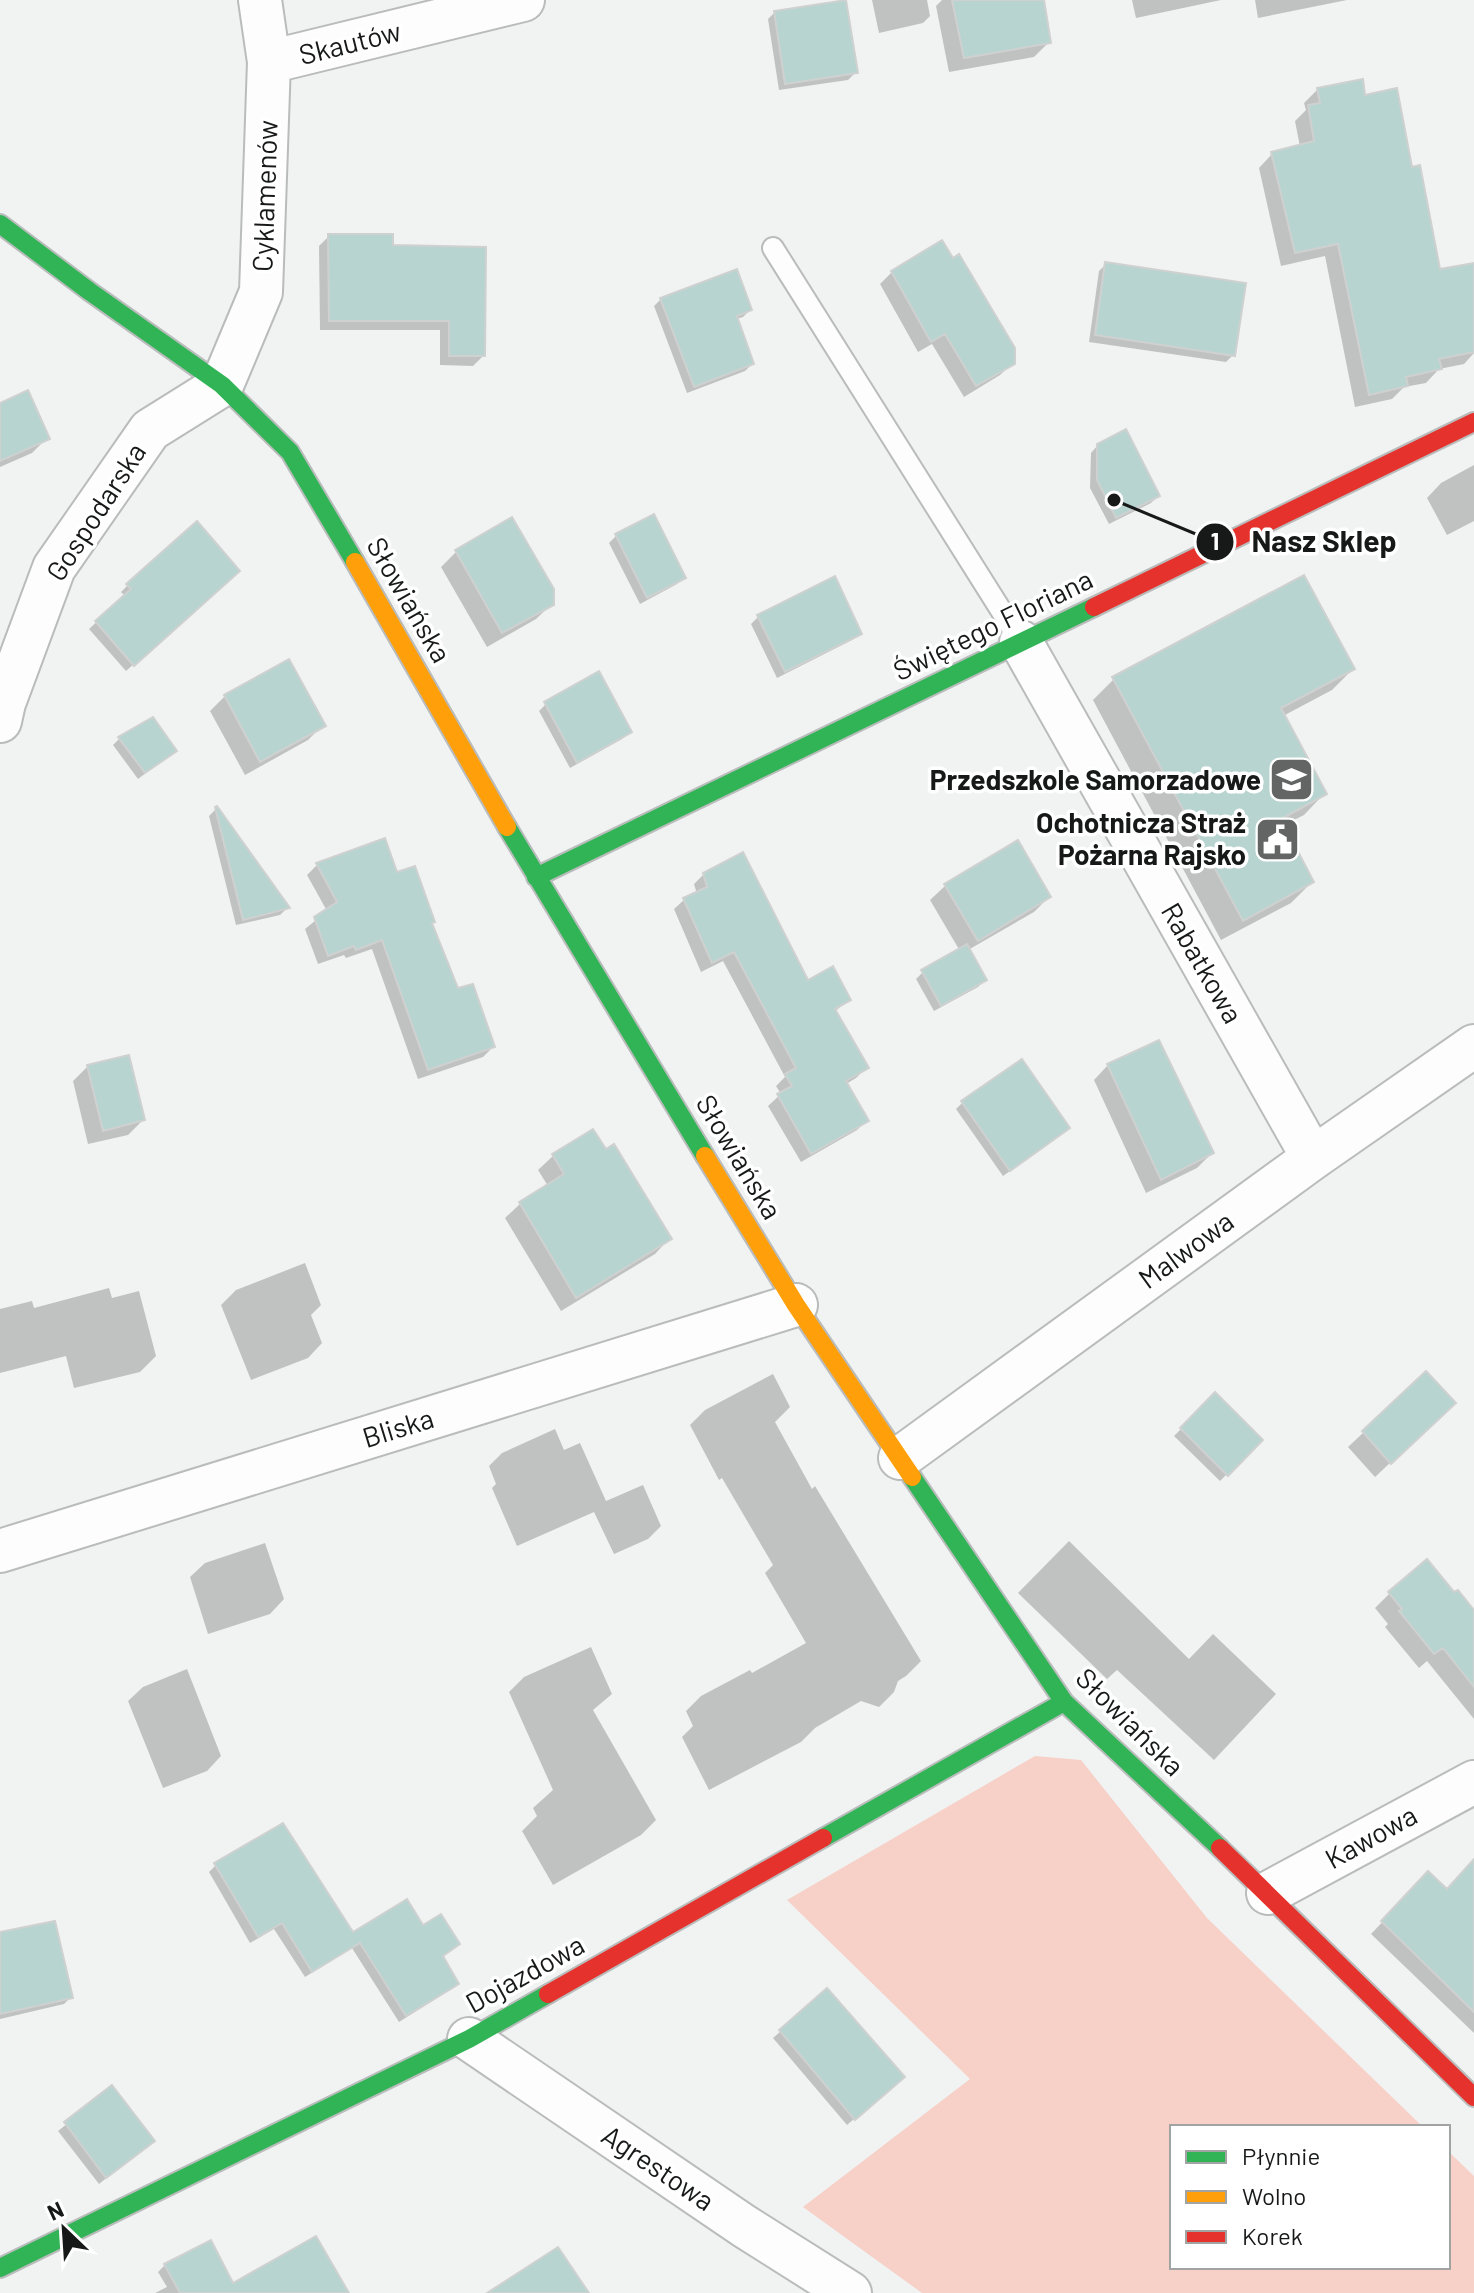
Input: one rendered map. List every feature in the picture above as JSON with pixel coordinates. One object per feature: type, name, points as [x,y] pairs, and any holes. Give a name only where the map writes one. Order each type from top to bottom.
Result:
[{"type":"street","name":"Cyklamenów","points":[[222,385],[261,292],[269,62],[260,0]]},
{"type":"street","name":"Skautów","points":[[269,62],[523,0]]},
{"type":"street","name":"Słowiańska","points":[[0,224],[222,385],[290,452],[536,877],[796,1305],[1064,1702],[1268,1893],[1474,2097]]},
{"type":"street","name":"Gospodarska","points":[[0,721],[54,568],[150,430],[222,385]]},
{"type":"street","name":"Świętego Floriana","points":[[536,877],[1474,422]]},
{"type":"street","name":"Rabatkowa","points":[[1021,642],[1313,1158]]},
{"type":"street","name":"Malwowa","points":[[900,1458],[1313,1158],[1474,1046]]},
{"type":"street","name":"Bliska","points":[[0,1551],[796,1305]]},
{"type":"street","name":"Dojazdowa","points":[[0,2268],[469,2039],[1064,1702]]},
{"type":"street","name":"Kawowa","points":[[1268,1893],[1474,1782]]},
{"type":"street","name":"Agrestowa","points":[[469,2039],[744,2226],[850,2293]]},
{"type":"lane","points":[[773,248],[1021,642]]},
{"type":"shaded area","points":[[1035,1756],[1081,1760],[1207,1918],[1421,2125],[1170,2125],[1170,2269],[1450,2269],[1450,2153],[1474,2176],[1474,2293],[922,2293],[803,2207],[970,2079],[787,1900]]},
{"type":"building","points":[[846,0],[858,73],[785,84],[774,11]]},
{"type":"building","points":[[952,0],[1044,0],[1051,43],[964,58]]},
{"type":"building","points":[[1363,79],[1365,95],[1397,88],[1412,167],[1420,165],[1440,269],[1474,263],[1474,352],[1439,359],[1442,369],[1406,377],[1408,386],[1369,395],[1338,244],[1295,253],[1271,152],[1314,141],[1308,105],[1320,103],[1317,88]]},
{"type":"building","points":[[328,234],[393,234],[393,245],[486,247],[485,356],[449,356],[449,321],[329,321]]},
{"type":"building","points":[[942,240],[953,258],[959,254],[1015,348],[1015,364],[976,386],[945,334],[931,342],[891,271]]},
{"type":"building","points":[[1105,262],[1246,283],[1235,356],[1095,335]]},
{"type":"building","points":[[737,269],[752,310],[737,316],[754,364],[694,387],[660,298]]},
{"type":"building","points":[[28,390],[50,439],[0,461],[0,403]]},
{"type":"building","points":[[1126,429],[1160,496],[1116,518],[1097,480],[1097,444]]},
{"type":"building","points":[[654,514],[686,578],[647,598],[615,534]]},
{"type":"building","points":[[512,517],[554,589],[554,605],[502,633],[455,550]]},
{"type":"building","points":[[197,521],[240,571],[134,666],[95,621],[131,589],[126,584]]},
{"type":"building","points":[[1304,575],[1355,669],[1281,708],[1327,794],[1281,819],[1314,882],[1243,921],[1112,677]]},
{"type":"building","points":[[835,576],[862,634],[785,672],[757,615]]},
{"type":"building","points":[[289,659],[326,726],[260,762],[224,695]]},
{"type":"building","points":[[599,671],[632,732],[577,763],[544,702]]},
{"type":"building","points":[[153,717],[177,751],[145,773],[118,737]]},
{"type":"building","points":[[217,806],[290,908],[243,920]]},
{"type":"building","points":[[385,838],[397,872],[415,866],[435,922],[432,923],[458,988],[473,984],[495,1047],[428,1070],[382,940],[328,956],[314,917],[337,902],[316,863]]},
{"type":"building","points":[[1018,840],[1051,897],[978,941],[944,884]]},
{"type":"building","points":[[743,852],[808,980],[833,966],[851,1000],[835,1009],[869,1068],[846,1081],[869,1121],[811,1154],[777,1094],[792,1086],[785,1074],[796,1068],[734,952],[712,963],[683,898],[707,887],[703,873]]},
{"type":"building","points":[[967,944],[987,980],[941,1006],[921,970]]},
{"type":"building","points":[[1159,1040],[1214,1153],[1161,1180],[1107,1064]]},
{"type":"building","points":[[129,1055],[145,1120],[103,1131],[87,1065]]},
{"type":"building","points":[[1022,1059],[1070,1128],[1010,1171],[961,1101]]},
{"type":"building","points":[[593,1129],[606,1149],[614,1144],[672,1239],[576,1298],[519,1202],[564,1174],[552,1154]]},
{"type":"building","points":[[1426,1371],[1456,1403],[1391,1464],[1362,1431]]},
{"type":"building","points":[[1215,1392],[1263,1440],[1228,1476],[1180,1428]]},
{"type":"building","points":[[1427,1559],[1454,1592],[1458,1590],[1474,1610],[1474,1687],[1443,1648],[1434,1654],[1399,1611],[1402,1609],[1388,1592]]},
{"type":"building","points":[[283,1823],[353,1932],[407,1899],[423,1925],[441,1914],[460,1944],[443,1956],[459,1984],[406,2016],[360,1943],[312,1972],[282,1923],[258,1937],[214,1863]]},
{"type":"building","points":[[1474,1859],[1474,2012],[1381,1921],[1428,1871],[1447,1889]]},
{"type":"building","points":[[55,1921],[73,1998],[0,2014],[0,1932]]},
{"type":"building","points":[[827,1988],[905,2077],[855,2120],[779,2030]]},
{"type":"building","points":[[112,2085],[155,2141],[106,2178],[64,2122]]},
{"type":"building","points":[[316,2236],[349,2293],[180,2293],[164,2264],[211,2240],[233,2283]]},
{"type":"building","points":[[558,2247],[589,2293],[487,2293]]},
{"type":"traffic: fast","points":[[0,224],[222,385],[290,452],[355,562]]},
{"type":"traffic: fast","points":[[536,877],[1094,607]]},
{"type":"traffic: fast","points":[[507,827],[705,1156]]},
{"type":"traffic: fast","points":[[912,1477],[1064,1702],[1220,1848]]},
{"type":"traffic: fast","points":[[823,1838],[1064,1702]]},
{"type":"traffic: fast","points":[[0,2268],[469,2039],[548,1994]]},
{"type":"traffic: slow","points":[[355,562],[507,827]]},
{"type":"traffic: slow","points":[[705,1156],[796,1305],[912,1477]]},
{"type":"traffic: jam","points":[[1094,607],[1474,422]]},
{"type":"traffic: jam","points":[[548,1994],[823,1838]]},
{"type":"traffic: jam","points":[[1220,1848],[1474,2097]]},
{"type":"place","name":"Nasz Sklep","points":[[1114,500]]},
{"type":"place","name":"Przedszkole Samorzadowe","points":[[1292,780]]},
{"type":"place","name":"Ochotnicza Straż Pożarna Rajsko","points":[[1277,839]]}]
